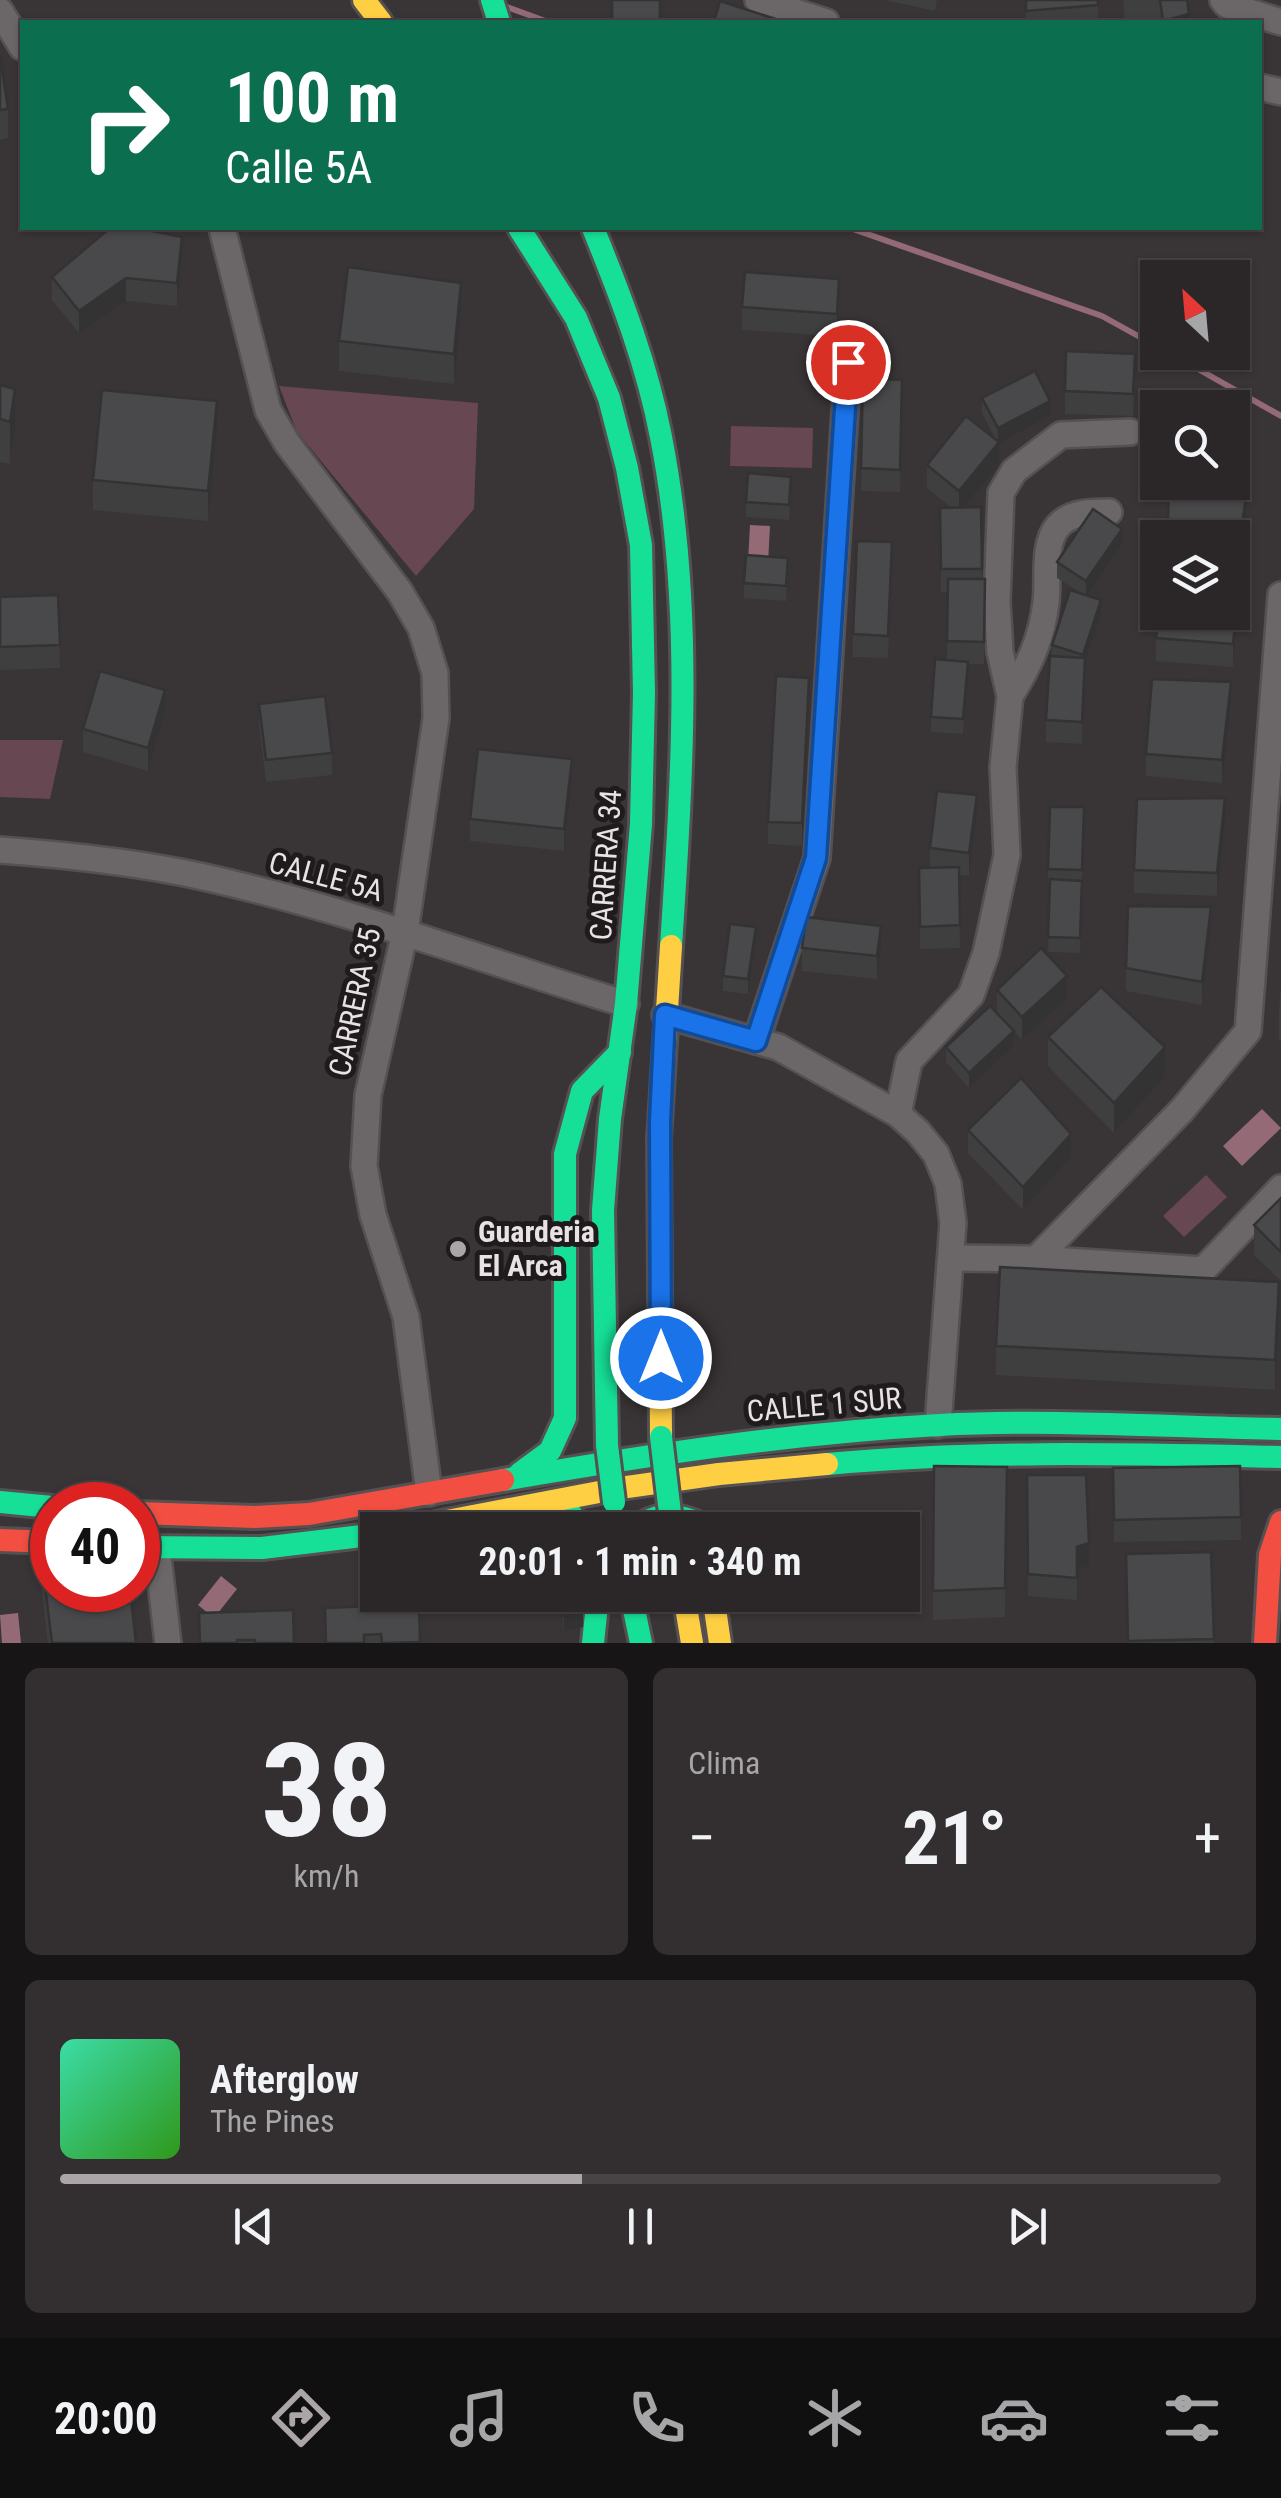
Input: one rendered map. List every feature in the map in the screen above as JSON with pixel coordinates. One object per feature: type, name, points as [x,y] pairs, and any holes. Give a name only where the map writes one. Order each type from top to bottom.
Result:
[{"type":"street","points":[[758,0],[820,20]]},
{"type":"street","points":[[1223,0],[1227,5],[1281,22]]},
{"type":"street","points":[[0,11],[20,44]]},
{"type":"street","name":"CARRERA 35","points":[[223,230],[268,410],[287,444],[400,592],[421,628],[435,673],[436,718],[405,932],[368,1095],[364,1166],[372,1215],[406,1317],[429,1493]]},
{"type":"street","name":"CARRERA 34","points":[[520,230],[576,318],[609,398],[641,545],[644,693],[640,824],[626,1004],[610,1120],[603,1210],[607,1445],[616,1512]]},
{"type":"street","points":[[594,230],[628,308],[658,408],[677,542],[682,662],[680,759],[660,1122],[662,1436],[670,1512]]},
{"type":"street","points":[[756,1041],[816,858],[848,362]]},
{"type":"street","points":[[898,1114],[909,1061],[971,995],[986,953],[1007,855],[1003,767],[1010,696],[1000,652],[996,602],[1001,492],[1014,471],[1061,436],[1130,432]]},
{"type":"street","points":[[1010,696],[1033,661],[1046,604],[1049,548],[1057,527],[1086,512],[1109,512]]},
{"type":"street","points":[[1036,1259],[1182,1110],[1248,1031],[1269,917],[1281,595]]},
{"type":"street","name":"CALLE 5A","points":[[0,850],[56,854],[202,876],[405,932],[626,1004]]},
{"type":"street","points":[[665,1015],[778,1047],[898,1114],[936,1154],[948,1184],[953,1223],[938,1425]]},
{"type":"street","points":[[511,1478],[551,1453],[561,1437],[565,1418],[566,1154],[582,1091],[620,1052]]},
{"type":"street","points":[[952,1258],[1036,1259],[1203,1270],[1281,1188]]},
{"type":"street","name":"CALLE 1 SUR","points":[[160,1515],[255,1518],[309,1514],[722,1444],[938,1425],[1022,1422],[1281,1430]]},
{"type":"street","name":"CALLE 1 SUR","points":[[497,1512],[718,1474],[979,1452],[1281,1457]]},
{"type":"street","points":[[710,1512],[718,1474]]},
{"type":"street","points":[[562,1500],[570,1512]]},
{"type":"street","points":[[0,1502],[30,1505]]},
{"type":"street","points":[[1264,1643],[1270,1556],[1281,1522]]},
{"type":"street","points":[[160,1547],[262,1548],[360,1536]]},
{"type":"street","points":[[0,1540],[30,1541]]},
{"type":"street","points":[[160,1606],[168,1643]]},
{"type":"street","points":[[592,1643],[596,1612]]},
{"type":"street","points":[[635,1612],[641,1643]]},
{"type":"street","points":[[687,1612],[692,1643]]},
{"type":"street","points":[[716,1612],[720,1643]]},
{"type":"shaded area","points":[[279,386],[478,403],[474,509],[416,576],[297,432]]},
{"type":"shaded area","points":[[731,426],[813,428],[812,468],[730,466]]},
{"type":"shaded area","points":[[750,525],[770,526],[768,563],[748,562]]},
{"type":"shaded area","points":[[0,740],[63,740],[50,799],[0,797]]},
{"type":"shaded area","points":[[1262,1109],[1281,1128],[1242,1166],[1223,1146]]},
{"type":"shaded area","points":[[1206,1175],[1227,1197],[1184,1237],[1163,1216]]},
{"type":"shaded area","points":[[221,1576],[237,1589],[214,1618],[198,1605]]},
{"type":"shaded area","points":[[18,1613],[21,1643],[2,1643],[0,1615]]},
{"type":"building","points":[[612,0],[660,0],[660,20],[612,20]]},
{"type":"building","points":[[1026,0],[1098,0],[1098,5],[1026,11]]},
{"type":"building","points":[[1160,0],[1187,0],[1189,14],[1163,20]]},
{"type":"building","points":[[720,1],[779,20],[715,20]]},
{"type":"building","points":[[0,55],[8,109],[0,110]]},
{"type":"building","points":[[108,230],[147,230],[182,237],[177,283],[126,278],[79,311],[52,277]]},
{"type":"building","points":[[348,267],[461,283],[454,354],[339,341]]},
{"type":"building","points":[[745,272],[839,279],[837,314],[742,307]]},
{"type":"building","points":[[1066,351],[1135,354],[1133,394],[1065,391]]},
{"type":"building","points":[[1035,371],[1050,401],[998,428],[982,398]]},
{"type":"building","points":[[863,378],[902,380],[900,470],[861,468]]},
{"type":"building","points":[[0,385],[15,389],[10,422],[0,419]]},
{"type":"building","points":[[102,390],[217,401],[208,491],[93,480]]},
{"type":"building","points":[[966,416],[999,442],[959,491],[927,465]]},
{"type":"building","points":[[748,473],[791,477],[789,505],[746,502]]},
{"type":"building","points":[[1169,500],[1245,500],[1243,520],[1168,520]]},
{"type":"building","points":[[981,507],[982,569],[941,569],[940,508]]},
{"type":"building","points":[[1093,509],[1122,529],[1086,581],[1057,562]]},
{"type":"building","points":[[857,541],[892,542],[888,636],[853,634]]},
{"type":"building","points":[[746,555],[788,558],[786,586],[744,583]]},
{"type":"building","points":[[948,579],[985,579],[984,642],[947,641]]},
{"type":"building","points":[[1070,590],[1101,600],[1083,655],[1052,645]]},
{"type":"building","points":[[58,595],[60,645],[0,647],[0,597]]},
{"type":"building","points":[[1157,630],[1234,630],[1233,644],[1156,638]]},
{"type":"building","points":[[1050,656],[1085,658],[1082,722],[1046,720]]},
{"type":"building","points":[[935,659],[968,662],[963,719],[931,717]]},
{"type":"building","points":[[100,671],[165,690],[148,748],[83,729]]},
{"type":"building","points":[[776,676],[809,678],[802,823],[768,822]]},
{"type":"building","points":[[1152,679],[1231,682],[1222,760],[1146,754]]},
{"type":"building","points":[[325,696],[332,753],[266,760],[259,704]]},
{"type":"building","points":[[478,749],[572,759],[564,829],[470,819]]},
{"type":"building","points":[[937,791],[977,795],[969,853],[930,848]]},
{"type":"building","points":[[1225,798],[1217,873],[1134,870],[1137,799]]},
{"type":"building","points":[[1050,807],[1084,807],[1082,870],[1048,869]]},
{"type":"building","points":[[959,867],[960,925],[920,927],[919,868]]},
{"type":"building","points":[[1050,879],[1082,881],[1080,938],[1048,937]]},
{"type":"building","points":[[1128,906],[1211,907],[1202,982],[1126,968]]},
{"type":"building","points":[[806,917],[881,926],[877,956],[802,948]]},
{"type":"building","points":[[730,924],[756,927],[748,979],[723,976]]},
{"type":"building","points":[[1041,948],[1067,976],[1022,1017],[997,990]]},
{"type":"building","points":[[1101,987],[1165,1047],[1114,1103],[1048,1037]]},
{"type":"building","points":[[990,1006],[1014,1031],[969,1073],[946,1047]]},
{"type":"building","points":[[1021,1078],[1071,1134],[1023,1187],[968,1130]]},
{"type":"building","points":[[1281,1198],[1281,1252],[1254,1225]]},
{"type":"building","points":[[1000,1267],[1279,1282],[1275,1360],[996,1346]]},
{"type":"building","points":[[934,1466],[1007,1467],[1005,1588],[933,1591]]},
{"type":"building","points":[[1240,1466],[1241,1517],[1114,1520],[1113,1468]]},
{"type":"building","points":[[1027,1475],[1086,1475],[1089,1543],[1077,1547],[1077,1578],[1028,1574]]},
{"type":"building","points":[[1211,1552],[1214,1639],[1128,1641],[1126,1554]]},
{"type":"building","points":[[325,1608],[419,1612],[420,1642],[382,1643],[381,1634],[364,1635],[364,1643],[326,1643]]},
{"type":"building","points":[[293,1610],[294,1643],[200,1643],[199,1613]]},
{"type":"building","points":[[48,1612],[132,1612],[136,1643],[52,1643]]},
{"type":"waterway","points":[[507,7],[543,20]]},
{"type":"waterway","points":[[856,230],[1102,316],[1140,337]]},
{"type":"waterway","points":[[1200,370],[1281,416]]},
{"type":"traffic: fast","points":[[492,0],[498,20]]},
{"type":"traffic: fast","points":[[520,230],[576,318],[609,398],[641,545],[644,693],[641,824],[603,1210],[607,1445]]},
{"type":"traffic: fast","points":[[594,230],[648,383],[661,437],[678,564],[681,755],[671,946]]},
{"type":"traffic: fast","points":[[520,1473],[550,1451],[565,1418],[565,1154],[582,1091],[620,1052]]},
{"type":"traffic: fast","points":[[503,1480],[720,1446],[939,1425],[1067,1423],[1281,1429]]},
{"type":"traffic: fast","points":[[661,1437],[670,1512]]},
{"type":"traffic: fast","points":[[607,1445],[614,1502]]},
{"type":"traffic: fast","points":[[827,1464],[997,1455],[1281,1457]]},
{"type":"traffic: fast","points":[[562,1500],[570,1512]]},
{"type":"traffic: fast","points":[[0,1502],[30,1505]]},
{"type":"traffic: fast","points":[[160,1547],[262,1548],[360,1536]]},
{"type":"traffic: fast","points":[[593,1643],[596,1612]]},
{"type":"traffic: fast","points":[[635,1612],[641,1643]]},
{"type":"traffic: slow","points":[[364,0],[379,20]]},
{"type":"traffic: slow","points":[[661,1437],[659,1139],[671,946]]},
{"type":"traffic: slow","points":[[494,1512],[620,1488],[827,1464]]},
{"type":"traffic: slow","points":[[687,1612],[692,1643]]},
{"type":"traffic: slow","points":[[715,1612],[720,1643]]},
{"type":"traffic: jam","points":[[160,1514],[255,1517],[309,1514],[503,1480]]},
{"type":"traffic: jam","points":[[1265,1643],[1270,1555],[1281,1522]]},
{"type":"traffic: jam","points":[[0,1540],[30,1541]]},
{"type":"place","name":"Guarderia El Arca","points":[[458,1249]]},
{"type":"route","points":[[661,1358],[660,1122],[665,1015],[756,1041],[816,858],[848,362]]}]
